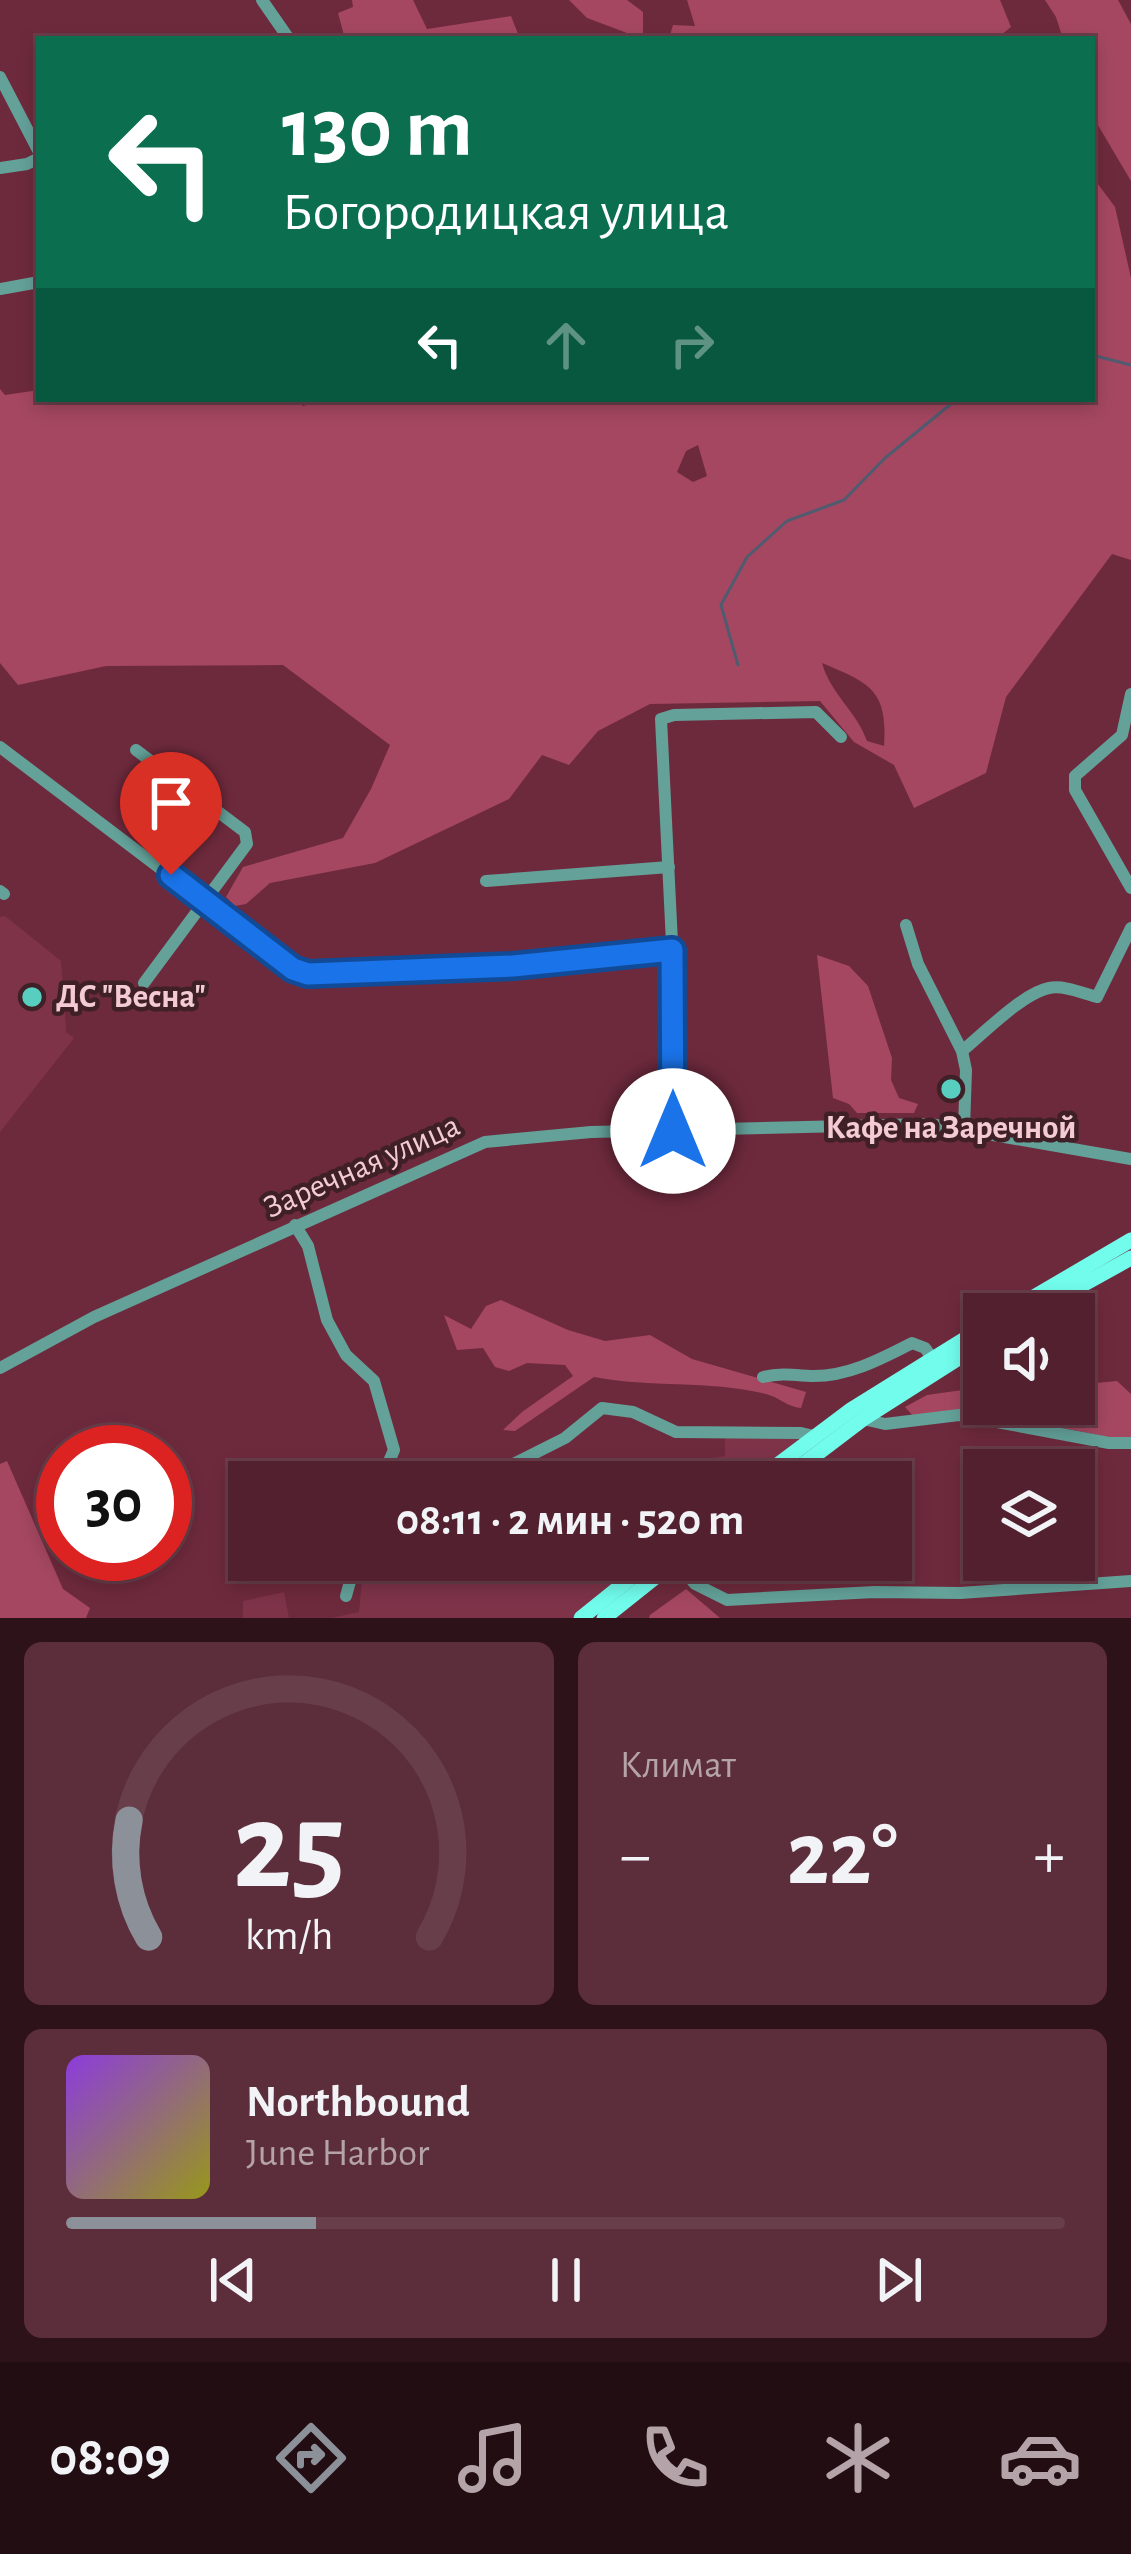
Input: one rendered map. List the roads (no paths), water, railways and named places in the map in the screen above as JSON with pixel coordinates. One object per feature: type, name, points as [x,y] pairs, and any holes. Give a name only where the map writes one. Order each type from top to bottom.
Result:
[{"type":"main road","points":[[1041,1293],[1131,1240]]},
{"type":"main road","points":[[1068,1293],[1131,1258]]},
{"type":"main road","points":[[781,1461],[963,1340]]},
{"type":"main road","points":[[807,1461],[862,1419],[963,1355]]},
{"type":"main road","points":[[580,1618],[626,1581]]},
{"type":"main road","points":[[604,1618],[650,1581]]},
{"type":"street","points":[[262,0],[287,36]]},
{"type":"street","points":[[0,77],[36,149]]},
{"type":"street","points":[[0,168],[27,164],[36,157]]},
{"type":"street","points":[[0,289],[36,283]]},
{"type":"street","points":[[1131,694],[1122,735],[1075,776],[1075,790],[1131,888]]},
{"type":"street","points":[[673,1131],[672,950],[661,719],[816,712],[841,736]]},
{"type":"street","points":[[0,748],[293,969],[308,974],[513,966],[672,950]]},
{"type":"street","points":[[136,750],[245,832],[247,844],[144,983]]},
{"type":"street","points":[[486,881],[669,867]]},
{"type":"street","points":[[906,925],[918,964],[962,1051],[964,1128]]},
{"type":"street","points":[[962,1051],[1046,988],[1097,997],[1131,928]]},
{"type":"street","name":"Заречная улица","points":[[0,1368],[94,1317],[485,1142],[591,1132],[930,1124],[1131,1160]]},
{"type":"street","points":[[295,1225],[308,1246],[327,1320],[346,1355],[374,1381],[394,1450],[389,1461]]},
{"type":"street","points":[[763,1377],[786,1372],[813,1376],[869,1365],[912,1343],[925,1348],[933,1359]]},
{"type":"street","points":[[520,1461],[566,1438],[602,1408],[632,1412],[676,1432],[801,1432],[814,1436]]},
{"type":"street","points":[[862,1419],[885,1424],[958,1415],[1131,1443]]},
{"type":"street","points":[[346,1596],[351,1581]]},
{"type":"street","points":[[693,1581],[728,1600],[960,1593],[1131,1581]]},
{"type":"waterway","points":[[1095,356],[1131,365]]},
{"type":"waterway","points":[[738,665],[721,605],[747,557],[787,521],[844,500],[885,458],[953,402]]},
{"type":"place","name":"ДС \"Весна\"","points":[[32,997]]},
{"type":"place","name":"Кафе на Заречной","points":[[951,1089]]}]
